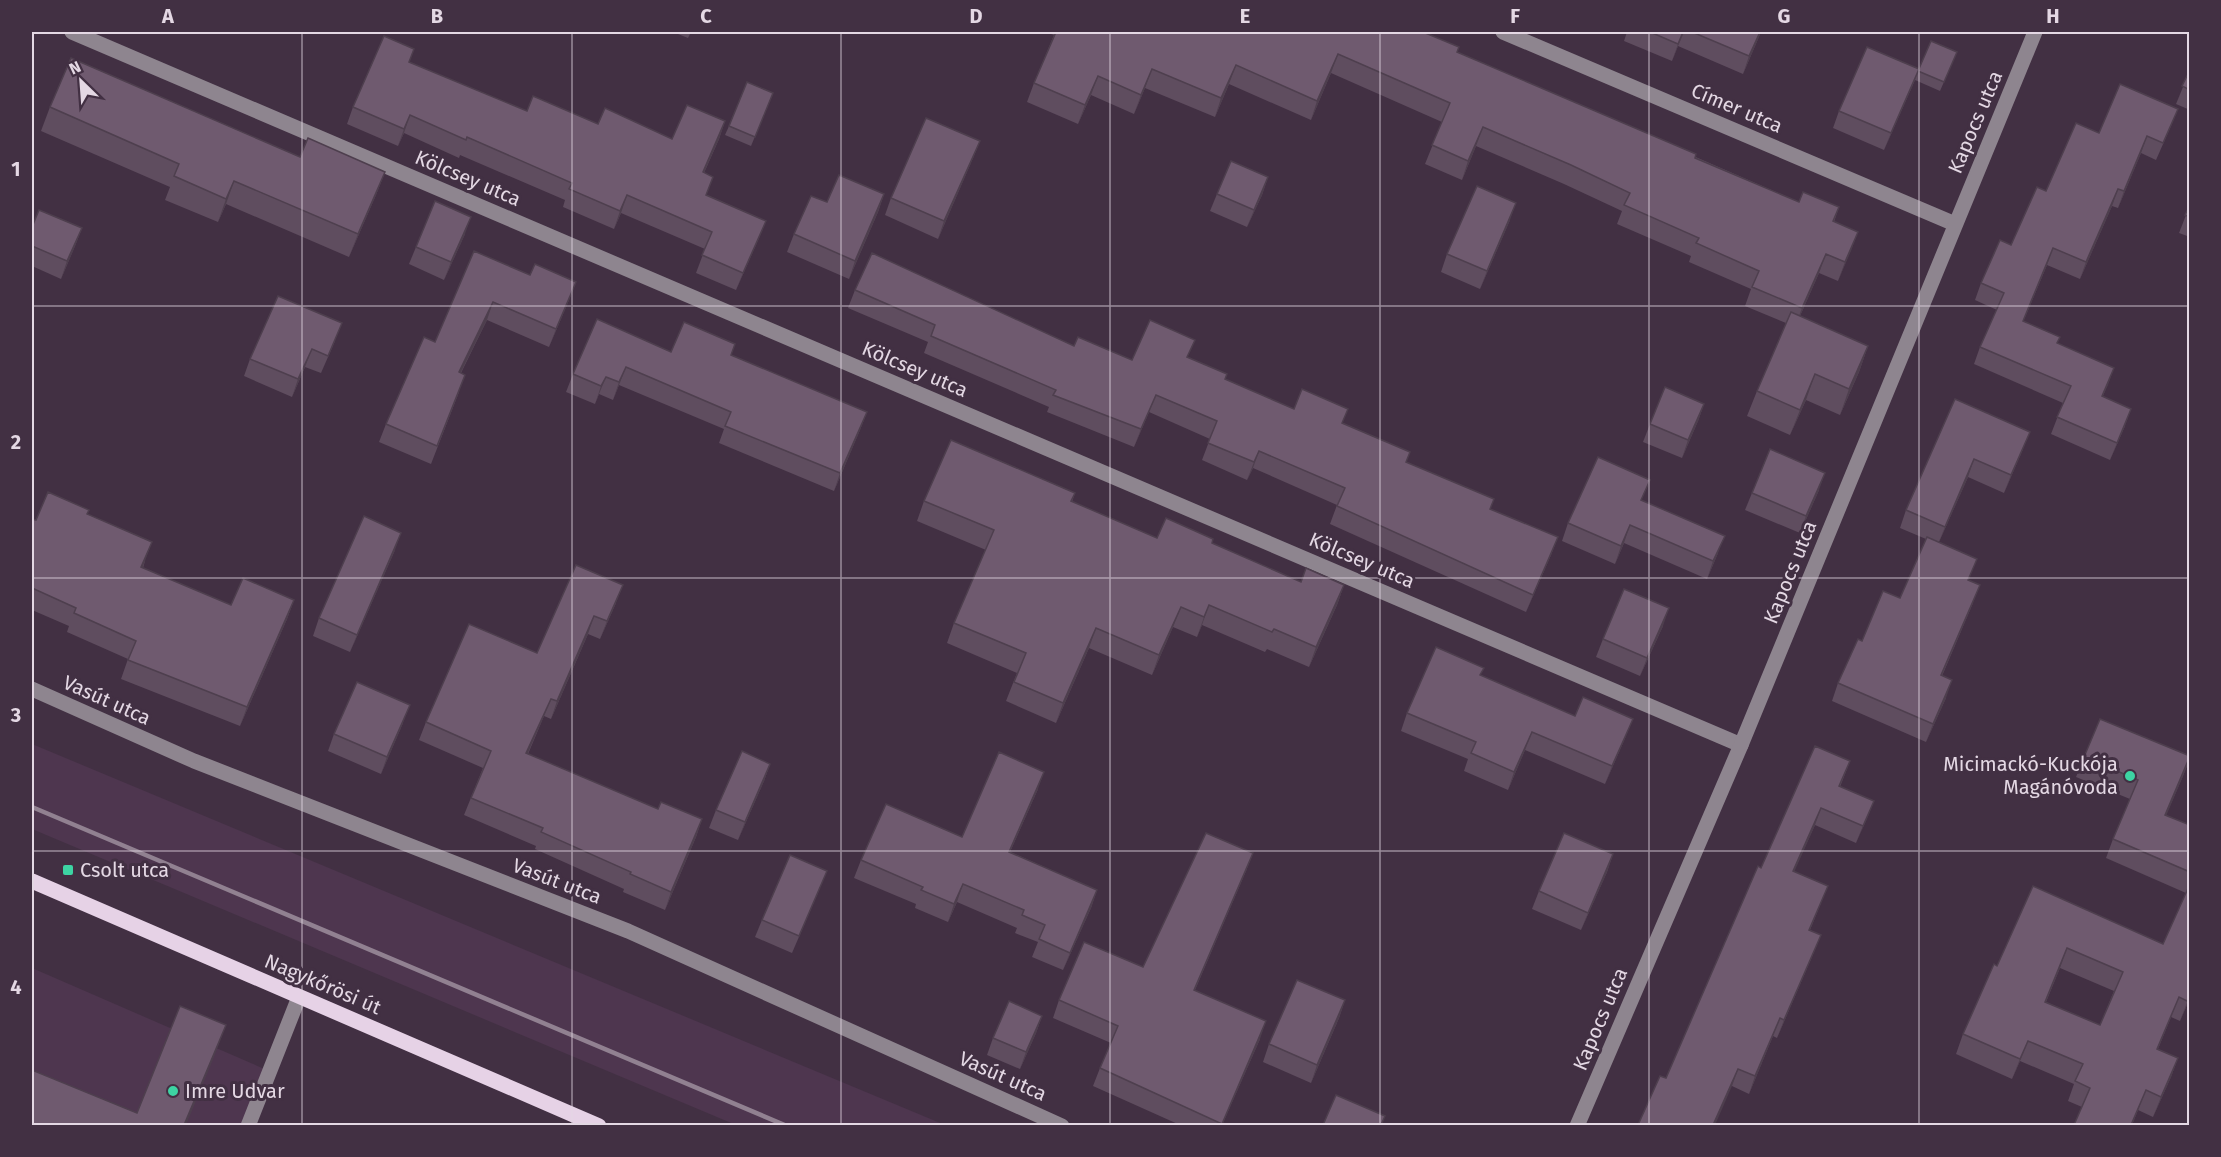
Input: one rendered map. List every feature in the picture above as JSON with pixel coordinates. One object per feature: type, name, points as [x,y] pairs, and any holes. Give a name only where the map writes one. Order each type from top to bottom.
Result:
[{"type":"main road","name":"Nagykőrösi út","points":[[32,881],[599,1125]]},
{"type":"street","name":"Kölcsey utca","points":[[72,32],[1741,745]]},
{"type":"street","name":"Címer utca","points":[[1503,32],[1955,224]]},
{"type":"street","name":"Kapocs utca","points":[[1578,1125],[1741,745],[2035,32]]},
{"type":"street","name":"Vasút utca","points":[[32,689],[194,761],[628,931],[1062,1125]]},
{"type":"street","points":[[248,1125],[299,997]]},
{"type":"shaded area","points":[[32,744],[945,1125],[736,1125],[32,829]]},
{"type":"shaded area","points":[[32,968],[269,1071],[248,1125],[32,1125]]},
{"type":"building","points":[[1056,32],[1423,32],[1459,47],[1457,52],[1696,154],[1695,158],[1799,202],[1803,192],[1839,207],[1833,221],[1858,232],[1845,262],[1826,254],[1802,308],[1752,287],[1759,271],[1696,243],[1699,238],[1624,205],[1630,193],[1571,165],[1483,127],[1468,161],[1432,145],[1450,103],[1338,54],[1317,101],[1236,65],[1221,98],[1152,69],[1141,95],[1098,76],[1085,105],[1034,83]]},
{"type":"building","points":[[1650,32],[1683,32],[1678,44]]},
{"type":"building","points":[[1692,32],[1760,32],[1749,56]]},
{"type":"building","points":[[384,36],[414,49],[409,62],[527,111],[533,96],[598,124],[605,108],[672,139],[687,105],[725,121],[703,172],[713,177],[706,195],[766,221],[743,273],[702,255],[712,232],[627,195],[620,211],[569,189],[572,183],[467,137],[466,140],[410,115],[404,129],[353,107]]},
{"type":"building","points":[[1931,41],[1957,52],[1944,82],[1918,71]]},
{"type":"building","points":[[1867,47],[1919,69],[1891,133],[1839,111]]},
{"type":"building","points":[[71,58],[300,157],[308,138],[385,172],[358,234],[234,181],[226,199],[174,176],[179,164],[50,107]]},
{"type":"building","points":[[2190,70],[2190,90],[2182,86]]},
{"type":"building","points":[[747,82],[773,93],[755,137],[729,126]]},
{"type":"building","points":[[2120,84],[2178,109],[2163,143],[2147,136],[2124,191],[2118,189],[2086,262],[2053,248],[2023,321],[2060,337],[2057,343],[2114,368],[2102,396],[2131,409],[2117,443],[2057,417],[2071,386],[1980,347],[2004,293],[1981,283],[2000,240],[2011,245],[2037,187],[2046,191],[2076,123],[2099,133]]},
{"type":"building","points":[[926,118],[980,141],[944,221],[891,198]]},
{"type":"building","points":[[1231,161],[1268,177],[1254,210],[1217,194]]},
{"type":"building","points":[[839,175],[884,194],[855,261],[794,234],[811,196],[827,202]]},
{"type":"building","points":[[1477,186],[1516,203],[1487,271],[1447,254]]},
{"type":"building","points":[[435,201],[471,217],[451,262],[416,247]]},
{"type":"building","points":[[2190,205],[2190,217],[2185,215]]},
{"type":"building","points":[[39,210],[82,228],[67,261],[32,246],[32,227]]},
{"type":"building","points":[[474,251],[530,275],[535,264],[576,282],[556,329],[493,302],[459,372],[465,375],[437,446],[386,424],[424,337],[435,342]]},
{"type":"building","points":[[872,253],[1074,346],[1078,337],[1132,360],[1150,320],[1195,340],[1187,357],[1227,374],[1225,379],[1294,409],[1302,389],[1348,409],[1342,423],[1410,452],[1406,462],[1494,499],[1490,509],[1558,537],[1533,595],[1337,506],[1345,488],[1259,451],[1254,462],[1208,443],[1217,421],[1156,395],[1141,429],[1053,395],[1056,390],[931,336],[935,325],[855,290]]},
{"type":"building","points":[[278,296],[342,323],[328,356],[312,349],[298,379],[250,359]]},
{"type":"building","points":[[1791,312],[1868,346],[1849,389],[1815,374],[1800,410],[1757,391]]},
{"type":"building","points":[[597,319],[671,352],[684,322],[735,344],[731,355],[867,412],[840,473],[725,426],[731,412],[626,367],[619,382],[606,377],[601,386],[573,374]]},
{"type":"building","points":[[1665,387],[1704,404],[1688,440],[1650,424]]},
{"type":"building","points":[[1955,399],[2030,432],[2011,475],[1974,459],[1945,527],[1906,510]]},
{"type":"building","points":[[951,440],[1075,493],[1071,501],[1157,538],[1166,518],[1213,539],[1212,543],[1301,582],[1306,568],[1344,585],[1316,647],[1274,629],[1272,632],[1209,605],[1204,617],[1181,607],[1159,655],[1096,628],[1063,703],[1014,682],[1026,653],[954,623],[994,530],[924,501]]},
{"type":"building","points":[[1770,449],[1825,473],[1806,516],[1752,493]]},
{"type":"building","points":[[1598,457],[1650,480],[1641,500],[1725,536],[1713,561],[1630,525],[1621,546],[1568,523]]},
{"type":"building","points":[[48,492],[89,510],[87,514],[152,542],[141,567],[231,605],[243,578],[294,600],[247,707],[128,660],[136,641],[74,613],[76,608],[32,588],[32,519],[36,520]]},
{"type":"building","points":[[364,516],[401,533],[357,635],[319,618]]},
{"type":"building","points":[[1927,537],[1977,559],[1968,580],[1980,585],[1941,675],[1952,680],[1933,724],[1838,683],[1858,639],[1862,641],[1883,591],[1900,598]]},
{"type":"building","points":[[576,565],[623,585],[607,621],[594,616],[557,701],[551,699],[526,753],[658,809],[661,802],[702,819],[671,892],[541,832],[543,828],[471,798],[491,751],[426,722],[469,624],[537,653]]},
{"type":"building","points":[[1624,589],[1669,608],[1647,658],[1603,639]]},
{"type":"building","points":[[1436,647],[1484,668],[1480,675],[1575,716],[1583,697],[1633,719],[1612,766],[1532,732],[1514,772],[1471,753],[1476,742],[1407,713]]},
{"type":"building","points":[[357,682],[410,705],[387,757],[334,734]]},
{"type":"building","points":[[2100,719],[2190,756],[2165,815],[2190,825],[2190,872],[2113,839],[2138,780],[2084,757]]},
{"type":"building","points":[[1815,746],[1850,761],[1839,786],[1874,801],[1863,826],[1821,808],[1793,871],[1828,886],[1809,930],[1821,935],[1784,1020],[1780,1018],[1755,1076],[1738,1069],[1713,1125],[1638,1125],[1660,1076],[1666,1078],[1758,866],[1761,868]]},
{"type":"building","points":[[742,751],[770,764],[745,822],[716,810]]},
{"type":"building","points":[[999,752],[1044,772],[1009,852],[1097,890],[1070,953],[1039,939],[1045,925],[1022,915],[1024,910],[963,884],[954,904],[921,890],[923,887],[861,860],[886,804],[962,837]]},
{"type":"building","points":[[1206,833],[1253,853],[1194,990],[1266,1021],[1222,1124],[1100,1068],[1118,1026],[1059,1000],[1084,942],[1143,967]]},
{"type":"building","points":[[1564,833],[1613,854],[1588,913],[1539,891]]},
{"type":"building","points":[[790,855],[827,871],[799,936],[762,920]]},
{"type":"building","points":[[2190,884],[2190,995],[2187,1001],[2179,997],[2157,1049],[2178,1058],[2161,1097],[2146,1090],[2131,1125],[2074,1125],[2090,1088],[2075,1081],[2083,1064],[2028,1041],[2020,1059],[1963,1034],[1994,964],[1997,966],[2033,886],[2163,944]],"holes":[[[2067,948],[2123,972],[2100,1025],[2045,1002]]]},
{"type":"building","points":[[1297,980],[1345,1000],[1317,1065],[1269,1044]]},
{"type":"building","points":[[1009,1001],[1042,1016],[1026,1052],[993,1038]]},
{"type":"building","points":[[180,1006],[226,1025],[184,1125],[32,1125],[32,1070],[137,1113]]},
{"type":"building","points":[[1336,1095],[1385,1116],[1381,1125],[1323,1125]]},
{"type":"railway","points":[[32,807],[787,1126]]},
{"type":"place","name":"Micimackó-Kuckója Magánóvoda","points":[[2130,776]]},
{"type":"place","name":"Csolt utca","points":[[68,870]]},
{"type":"place","name":"Imre Udvar","points":[[173,1091]]}]
